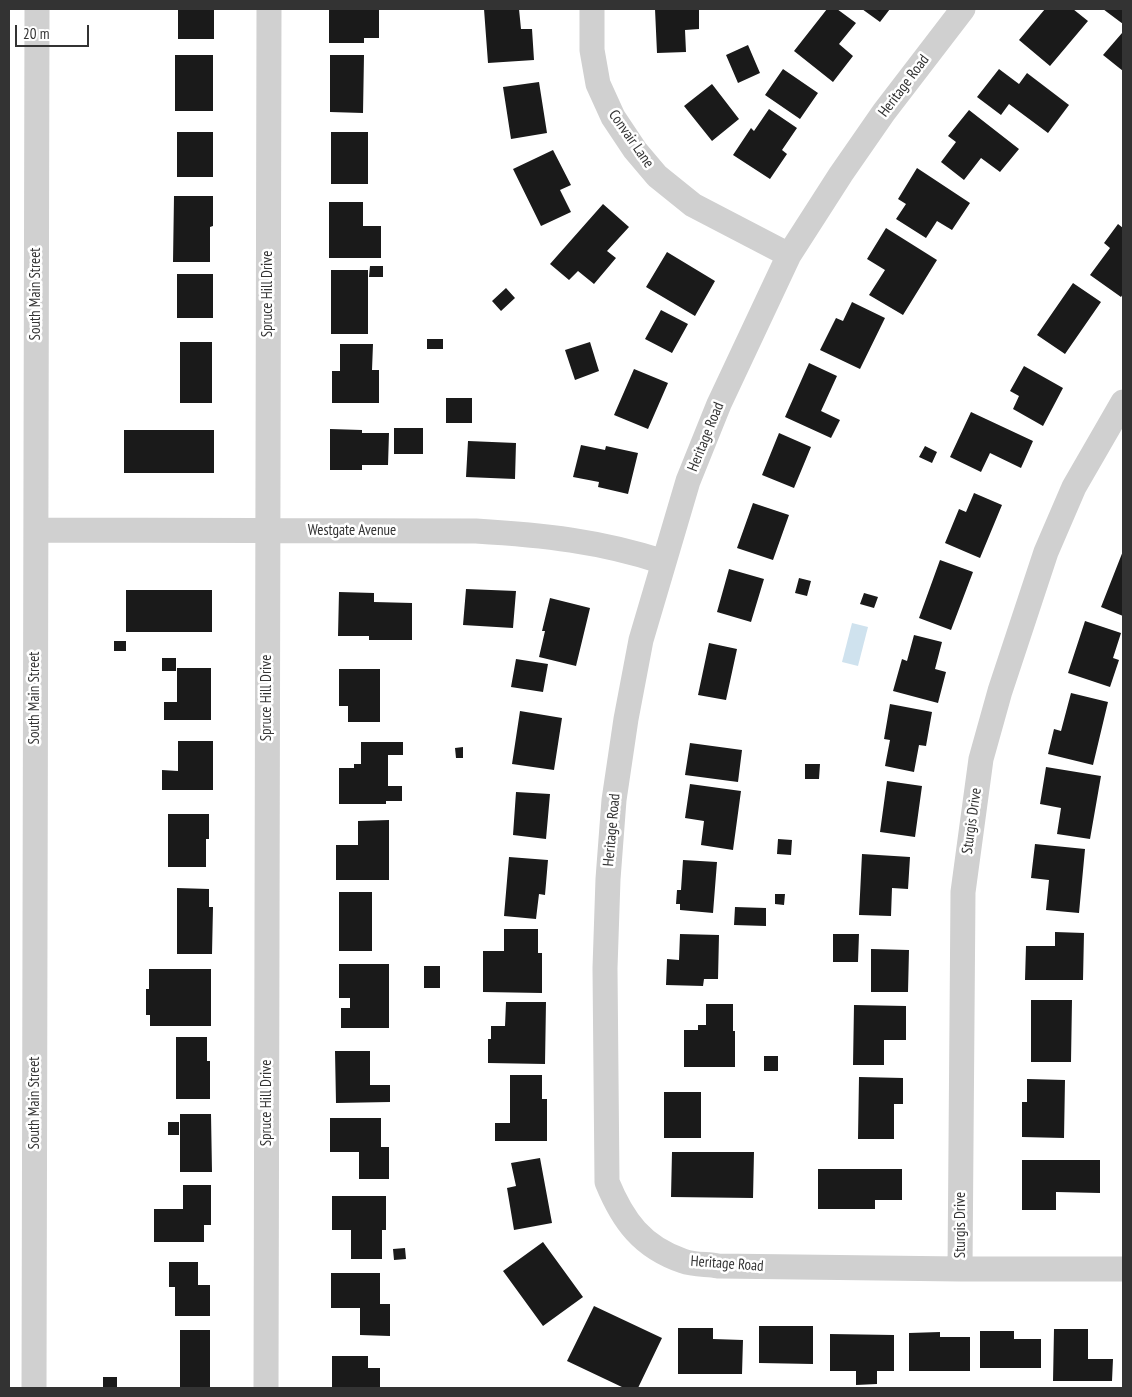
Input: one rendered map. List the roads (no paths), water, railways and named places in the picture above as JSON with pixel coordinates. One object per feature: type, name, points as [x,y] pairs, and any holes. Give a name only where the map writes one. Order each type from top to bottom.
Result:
[{"type":"street","name":"South Main Street","points":[[34,1388],[37,9]]},
{"type":"street","name":"Spruce Hill Drive","points":[[266,1388],[269,9]]},
{"type":"street","name":"Convair Lane","points":[[592,9],[592,50],[598,84],[613,117],[635,150],[657,176],[693,205],[789,255]]},
{"type":"street","name":"Heritage Road","points":[[963,9],[873,128],[789,255],[720,404],[688,481],[641,640],[626,719],[614,800],[608,879],[605,968],[607,1182],[617,1206],[633,1229],[653,1246],[684,1262],[718,1266],[1123,1269]]},
{"type":"street","name":"Sturgis Drive","points":[[960,1269],[963,892],[981,759],[1002,682],[1046,552],[1074,487],[1123,402]]},
{"type":"street","name":"Westgate Avenue","points":[[36,530],[476,531],[535,534],[578,540],[626,550],[664,562]]},
{"type":"water","points":[[852,623],[868,627],[858,666],[842,662]]}]
